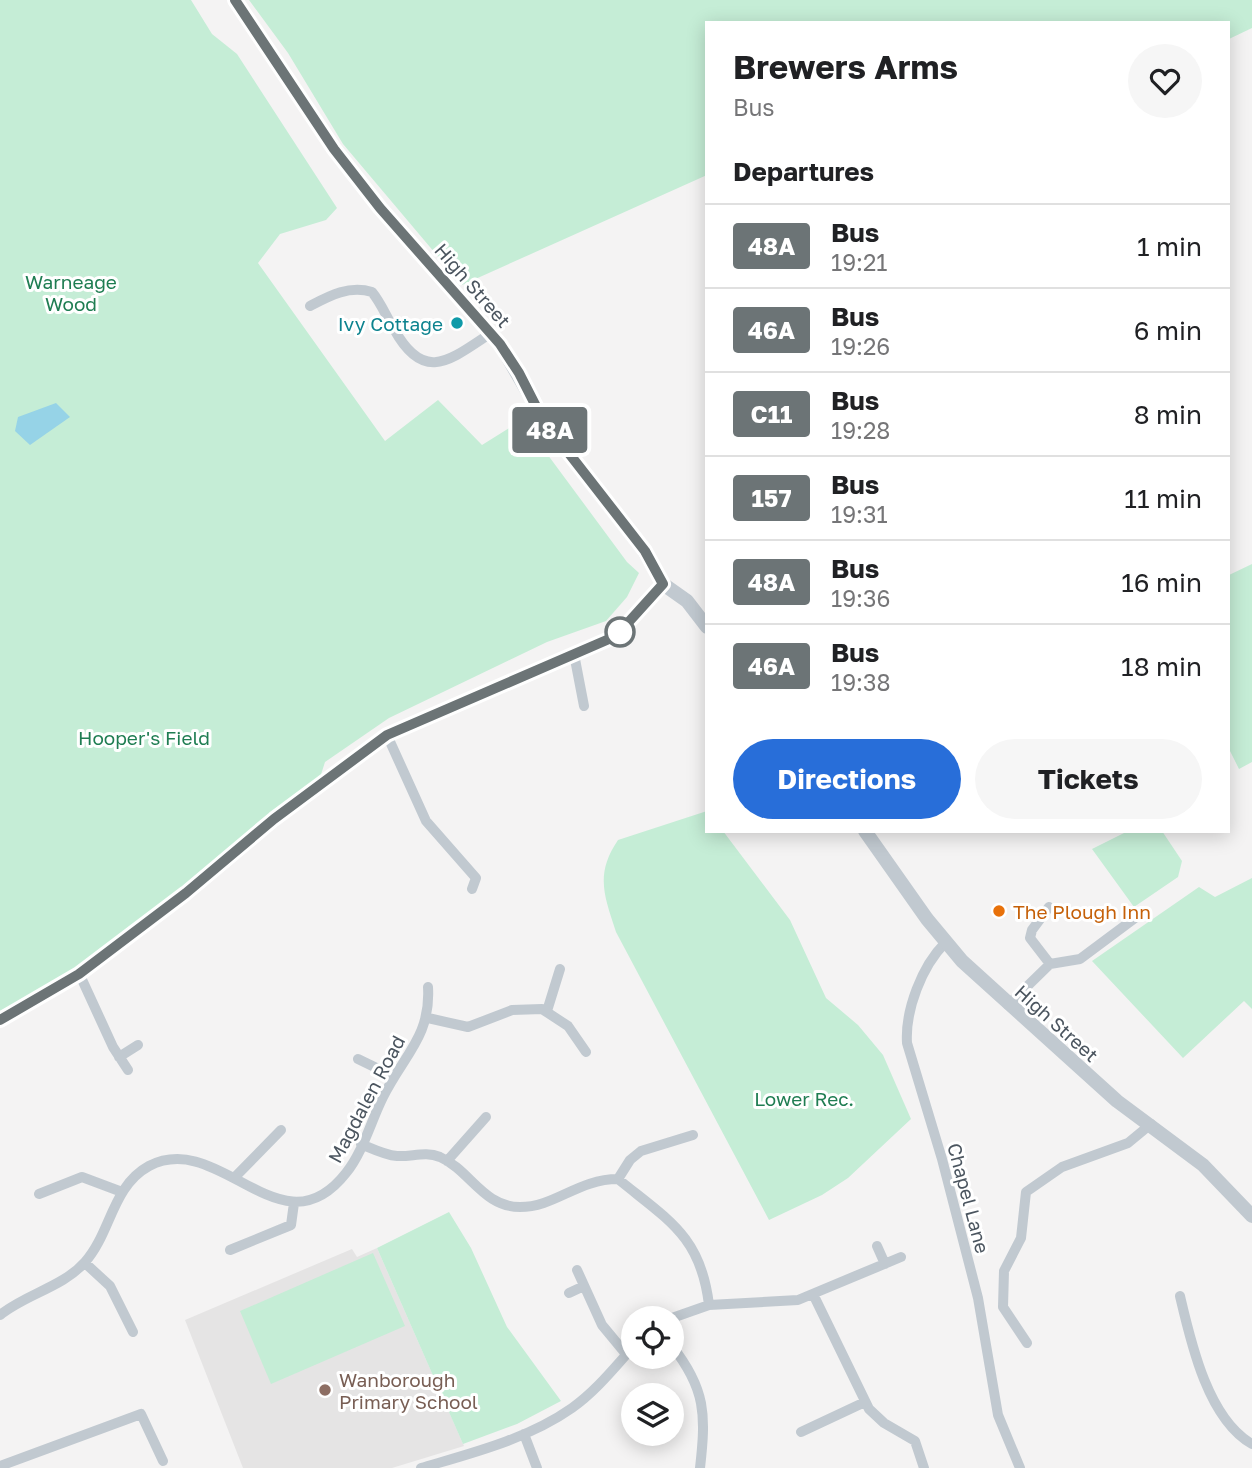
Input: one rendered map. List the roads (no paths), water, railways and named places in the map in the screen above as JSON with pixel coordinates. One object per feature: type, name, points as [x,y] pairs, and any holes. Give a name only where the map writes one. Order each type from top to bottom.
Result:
[{"type":"street","name":"High Street","points":[[235,0],[334,149],[380,208],[491,334],[519,373],[543,420],[645,551],[663,584],[687,601],[705,624]]},
{"type":"street","points":[[310,306],[334,293],[358,289],[372,292],[408,351],[420,361],[433,364],[450,359],[491,334]]},
{"type":"street","points":[[0,1020],[79,974],[186,893],[274,819],[387,735],[523,673],[616,636],[663,584]]},
{"type":"street","points":[[574,654],[584,706]]},
{"type":"street","points":[[387,735],[426,821],[476,878],[472,890]]},
{"type":"street","name":"High Street","points":[[866,833],[945,943],[1008,1005],[1117,1101],[1203,1165],[1252,1216]]},
{"type":"street","points":[[1049,906],[1032,930],[1030,938],[1050,964]]},
{"type":"street","points":[[1008,1005],[1050,964],[1080,959],[1135,918]]},
{"type":"street","name":"Chapel Lane","points":[[945,943],[934,955],[916,996],[907,1025],[907,1043],[942,1159],[978,1298],[998,1415],[1020,1468]]},
{"type":"street","points":[[547,1011],[560,969]]},
{"type":"street","points":[[79,974],[128,1070]]},
{"type":"street","points":[[428,987],[428,1018],[468,1027],[519,1008],[547,1011],[568,1026],[586,1052]]},
{"type":"street","name":"Magdalen Road","points":[[294,1203],[316,1196],[338,1183],[350,1168],[393,1076],[428,1018]]},
{"type":"street","points":[[119,1056],[138,1045]]},
{"type":"street","points":[[358,1059],[393,1076]]},
{"type":"street","points":[[447,1161],[485,1117]]},
{"type":"street","points":[[1027,1343],[1003,1307],[1004,1271],[1021,1238],[1026,1192],[1062,1167],[1128,1143],[1151,1124]]},
{"type":"street","points":[[234,1178],[281,1130]]},
{"type":"street","points":[[618,1179],[641,1151],[692,1135]]},
{"type":"street","points":[[361,1144],[391,1155],[425,1154],[447,1161],[492,1200],[518,1207],[543,1203],[592,1181],[618,1179],[662,1212],[683,1234],[701,1263],[709,1305]]},
{"type":"street","points":[[0,1315],[85,1263],[122,1192],[149,1167],[182,1158],[201,1161],[266,1196],[294,1203],[291,1225],[230,1250]]},
{"type":"street","points":[[39,1194],[82,1177],[122,1192]]},
{"type":"street","points":[[877,1246],[885,1264]]},
{"type":"street","points":[[684,1314],[709,1305],[786,1302],[814,1296],[901,1257]]},
{"type":"street","points":[[85,1263],[110,1286],[133,1332]]},
{"type":"street","points":[[577,1270],[606,1331],[621,1343]]},
{"type":"street","points":[[569,1293],[584,1286]]},
{"type":"street","points":[[814,1296],[865,1402],[884,1423],[912,1438],[918,1445],[924,1468]]},
{"type":"street","points":[[1180,1296],[1189,1333],[1215,1403],[1233,1432],[1252,1444]]},
{"type":"street","points":[[421,1468],[524,1434],[573,1407],[621,1359]]},
{"type":"street","points":[[684,1363],[695,1379],[701,1395],[700,1468]]},
{"type":"street","points":[[801,1432],[865,1402]]},
{"type":"street","points":[[0,1466],[141,1414],[163,1461]]},
{"type":"street","points":[[524,1434],[537,1468]]},
{"type":"water","points":[[56,403],[70,417],[30,445],[15,431],[18,417]]},
{"type":"place","name":"Ivy Cottage","points":[[457,323]]},
{"type":"place","name":"The Plough Inn","points":[[999,911]]},
{"type":"place","name":"Wanborough Primary School","points":[[325,1390]]},
{"type":"park label","name":"Warneage Wood","points":[[71,292]]},
{"type":"park label","name":"Hooper's Field","points":[[144,737]]},
{"type":"park label","name":"Lower Rec.","points":[[804,1098]]}]
